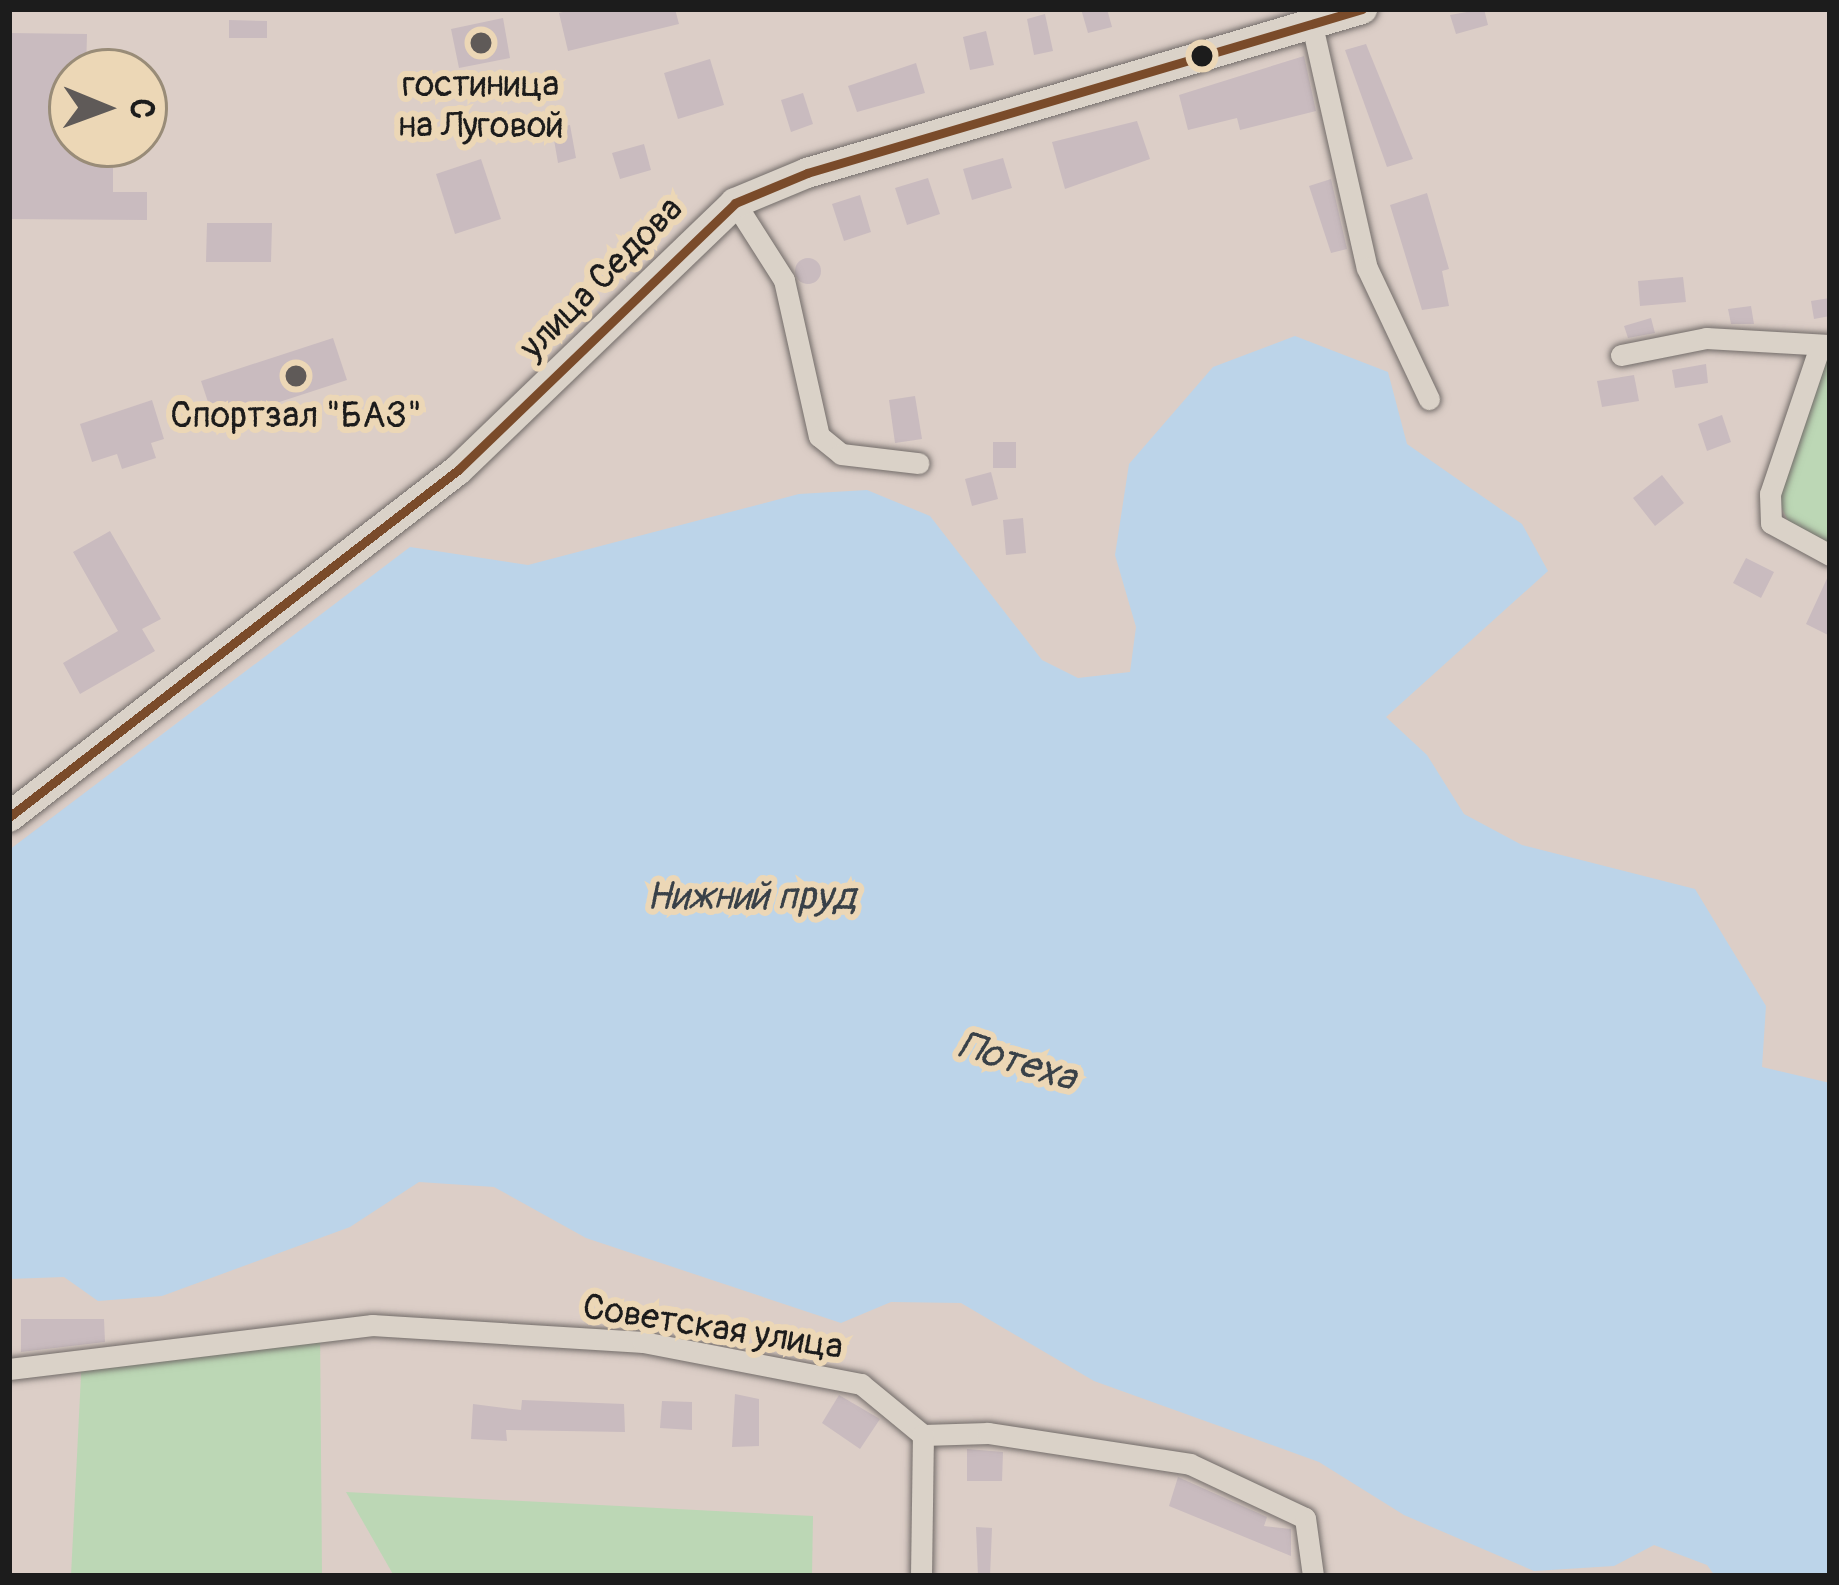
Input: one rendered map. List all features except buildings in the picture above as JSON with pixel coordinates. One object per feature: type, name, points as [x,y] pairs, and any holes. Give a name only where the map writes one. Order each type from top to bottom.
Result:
[{"type":"main road","name":"улица Седова","points":[[9,818],[458,470],[735,203],[806,172],[1310,16],[1362,9]]},
{"type":"street","points":[[1310,16],[1367,268],[1430,399]]},
{"type":"street","points":[[735,203],[784,280],[819,436],[841,454],[918,463]]},
{"type":"street","points":[[1621,355],[1706,338],[1825,346],[1770,494],[1771,523],[1830,555]]},
{"type":"street","name":"Советская улица","points":[[9,1369],[372,1325],[643,1342],[861,1384],[923,1435]]},
{"type":"street","points":[[921,1576],[923,1435],[988,1433],[1190,1464],[1305,1518],[1312,1576]]},
{"type":"green space","points":[[1825,361],[1830,361],[1830,547],[1791,527],[1776,496]]},
{"type":"green space","points":[[320,1327],[322,1576],[71,1576],[82,1355]]},
{"type":"green space","points":[[346,1492],[813,1516],[812,1576],[394,1576]]},
{"type":"water","name":"Нижний пруд","points":[[1295,336],[1388,372],[1407,444],[1522,524],[1548,571],[1386,717],[1427,755],[1464,814],[1522,845],[1695,889],[1766,1006],[1762,1067],[1830,1083],[1830,1576],[1715,1576],[1707,1565],[1654,1545],[1614,1566],[1534,1571],[1404,1515],[1319,1462],[1094,1381],[961,1303],[891,1302],[841,1323],[586,1238],[494,1187],[419,1182],[350,1227],[162,1296],[98,1301],[64,1277],[9,1279],[9,850],[410,547],[528,565],[799,494],[867,490],[930,516],[1042,660],[1078,678],[1130,672],[1136,627],[1115,555],[1129,464],[1213,367]]},
{"type":"transit line","points":[[9,817],[458,470],[735,203],[807,173],[1362,9]]},
{"type":"place","name":"гостиница на Луговой","points":[[481,43]]},
{"type":"place","name":"Спортзал \"БАЗ\"","points":[[296,376]]},
{"type":"water label","name":"Потеха","points":[[1017,1062]]}]
